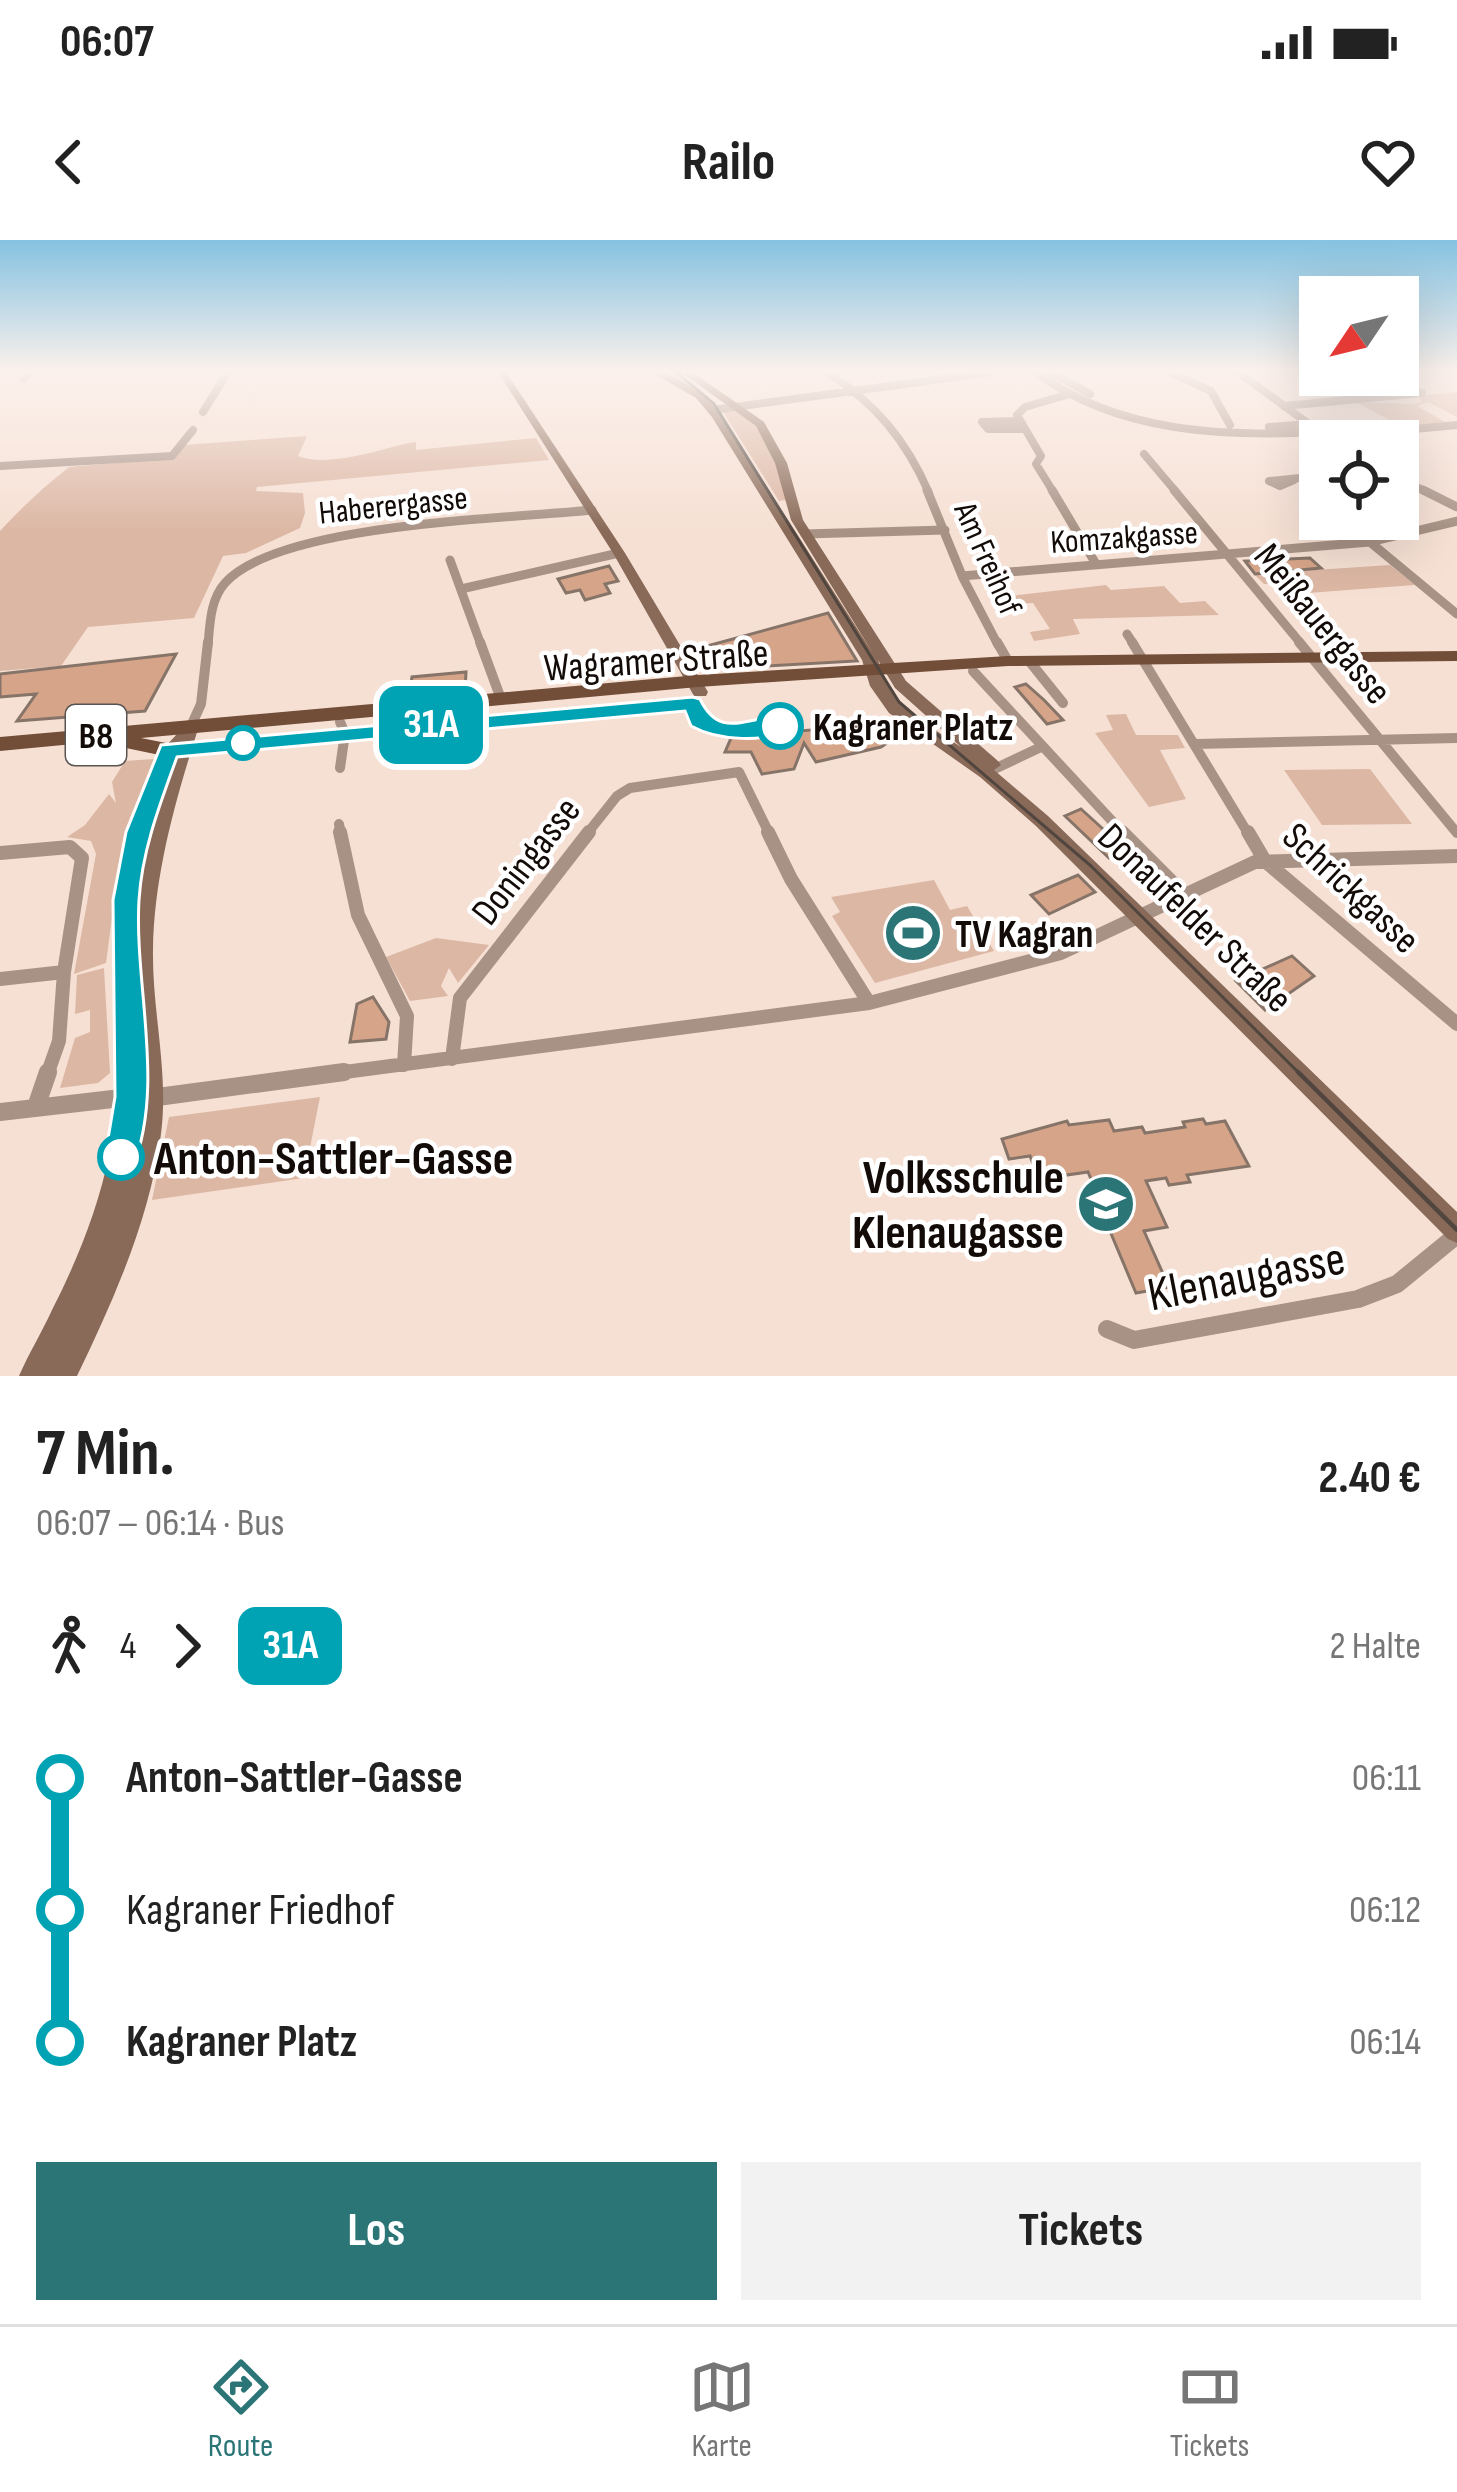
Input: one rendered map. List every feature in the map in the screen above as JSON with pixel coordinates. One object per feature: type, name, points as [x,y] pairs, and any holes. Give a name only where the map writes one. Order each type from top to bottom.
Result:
[{"type":"main road","points":[[537,425],[699,687]]},
{"type":"main road","points":[[722,425],[885,675]]},
{"type":"main road","points":[[758,425],[805,534],[885,675]]},
{"type":"main road","name":"Wagramer Straße","points":[[885,675],[1008,661],[1457,656]]},
{"type":"main road","name":"Wagramer Straße","points":[[0,756],[501,699],[973,671],[1030,662]]},
{"type":"main road","name":"Donaufelder Straße","points":[[885,675],[1147,914],[1457,1213]]},
{"type":"main road","name":"Wagramer Straße","points":[[0,744],[340,722],[699,687]]},
{"type":"main road","points":[[34,1376],[65,1317],[102,1227],[141,1098],[126,900],[138,832],[169,750],[189,731]]},
{"type":"main road","points":[[62,1376],[95,1310],[130,1207],[141,1098],[144,899],[154,843],[189,731]]},
{"type":"main road","points":[[133,743],[169,750]]},
{"type":"main road","name":"Donaufelder Straße","points":[[1147,914],[1457,1233]]},
{"type":"street","name":"Am Freihof","points":[[892,425],[902,435],[962,576],[1008,661]]},
{"type":"street","points":[[1022,425],[1041,456],[1036,464],[1096,564]]},
{"type":"street","points":[[1176,425],[1299,436]]},
{"type":"street","points":[[1419,429],[1457,425]]},
{"type":"street","points":[[0,466],[175,455],[193,430]]},
{"type":"street","name":"Meißauergasse","points":[[1144,454],[1457,833]]},
{"type":"street","points":[[1294,480],[1299,479]]},
{"type":"street","points":[[1419,488],[1457,507]]},
{"type":"street","name":"Haberergasse","points":[[189,731],[201,704],[208,621],[217,593],[258,558],[311,539],[592,510]]},
{"type":"street","name":"Komzakgasse","points":[[962,576],[1370,542],[1457,521]]},
{"type":"street","points":[[805,534],[945,530]]},
{"type":"street","points":[[1370,542],[1457,614]]},
{"type":"street","points":[[461,589],[619,553]]},
{"type":"street","points":[[450,560],[501,699]]},
{"type":"street","points":[[1127,634],[1145,660]]},
{"type":"street","name":"Schrickgasse","points":[[1145,660],[1265,861],[1457,1024]]},
{"type":"street","points":[[1030,662],[1063,704]]},
{"type":"street","points":[[973,671],[1186,896]]},
{"type":"street","points":[[340,722],[345,733],[340,768]]},
{"type":"street","points":[[1196,744],[1457,738]]},
{"type":"street","points":[[990,772],[1041,747]]},
{"type":"street","name":"Doningasse","points":[[452,1059],[460,998],[617,796],[629,788],[739,772],[791,879],[869,1003]]},
{"type":"street","points":[[339,824],[358,915],[407,1016],[404,1065]]},
{"type":"street","points":[[0,853],[58,847],[80,852],[82,865],[64,972],[59,1041],[36,1106]]},
{"type":"street","points":[[0,1112],[452,1059],[869,1003],[1046,958],[1265,861],[1457,856]]},
{"type":"street","points":[[0,979],[64,972]]},
{"type":"street","name":"Klenaugasse","points":[[1107,1329],[1134,1340],[1358,1299],[1397,1284],[1457,1233]]},
{"type":"shaded area","points":[[731,425],[755,425],[770,446],[786,500],[779,501]]},
{"type":"shaded area","points":[[307,436],[298,456],[310,459],[354,456],[416,442],[416,450],[536,438],[549,460],[257,487],[256,491],[303,493],[305,513],[300,528],[246,553],[223,556],[194,618],[88,627],[61,666],[0,671],[0,531],[69,467],[174,458],[183,445]]},
{"type":"shaded area","points":[[1390,565],[1415,585],[1308,593],[1297,583],[1264,584],[1254,574]]},
{"type":"shaded area","points":[[1106,585],[1111,590],[1164,586],[1180,603],[1205,601],[1219,615],[1073,619],[1080,634],[1034,641],[1030,632],[1050,629],[1033,603],[1014,604],[1010,596]]},
{"type":"shaded area","points":[[1126,714],[1136,735],[1178,735],[1185,748],[1160,750],[1186,799],[1149,807],[1095,733],[1113,730],[1106,715]]},
{"type":"shaded area","points":[[154,759],[119,864],[106,963],[74,974],[96,854],[91,841],[67,837],[85,825],[109,794],[116,803],[112,782],[125,761]]},
{"type":"shaded area","points":[[1370,769],[1412,824],[1322,825],[1284,770]]},
{"type":"shaded area","name":"TV Kagran","points":[[934,880],[950,910],[967,906],[994,951],[875,983],[832,916],[840,912],[831,897]]},
{"type":"shaded area","points":[[436,938],[489,945],[458,983],[449,968],[441,986],[448,996],[410,1001],[386,957]]},
{"type":"shaded area","points":[[104,968],[110,1073],[98,1083],[60,1088],[75,1038],[90,1032],[90,1010],[75,1014],[77,975]]},
{"type":"shaded area","points":[[320,1097],[304,1178],[152,1200],[169,1117]]},
{"type":"building","points":[[1310,558],[1321,568],[1255,574],[1245,561]]},
{"type":"building","points":[[609,566],[618,581],[605,584],[610,593],[585,600],[580,590],[566,593],[558,579]]},
{"type":"building","points":[[828,613],[857,661],[767,666],[759,655],[713,668],[700,648]]},
{"type":"building","points":[[176,654],[145,711],[17,721],[36,694],[0,697],[0,674]]},
{"type":"building","points":[[466,672],[465,691],[409,696],[412,677]]},
{"type":"building","points":[[1026,684],[1063,720],[1047,724],[1015,687]]},
{"type":"building","points":[[891,724],[906,730],[881,747],[816,762],[804,743],[794,769],[762,774],[751,752],[725,752],[732,736]]},
{"type":"building","points":[[1081,809],[1125,851],[1109,858],[1065,816]]},
{"type":"building","points":[[1078,875],[1095,892],[1049,914],[1031,895]]},
{"type":"building","points":[[1292,956],[1314,976],[1265,1010],[1236,981]]},
{"type":"building","points":[[373,997],[389,1022],[386,1039],[350,1042],[357,1004]]},
{"type":"building","name":"Volksschule Klenaugasse","points":[[1203,1119],[1206,1124],[1225,1121],[1249,1166],[1187,1175],[1190,1182],[1146,1181],[1167,1227],[1144,1231],[1169,1287],[1136,1293],[1091,1197],[1098,1196],[1088,1172],[1039,1179],[1030,1156],[1009,1159],[1002,1139],[1067,1121],[1069,1125],[1109,1120],[1114,1131],[1142,1127],[1145,1133]]},
{"type":"tram line","points":[[727,425],[899,702],[1091,866],[1301,1075]]},
{"type":"tram line","points":[[1298,1072],[1457,1230]]},
{"type":"bus line","name":"31A","points":[[121,1157],[130,1097],[126,900],[146,804],[169,750],[693,704],[704,728],[780,726]]},
{"type":"place","name":"Kagraner Platz","points":[[780,726]]},
{"type":"place","name":"TV Kagran","points":[[913,933]]},
{"type":"place","name":"Anton-Sattler-Gasse","points":[[121,1157]]},
{"type":"place","name":"Volksschule Klenaugasse","points":[[1106,1204]]}]
